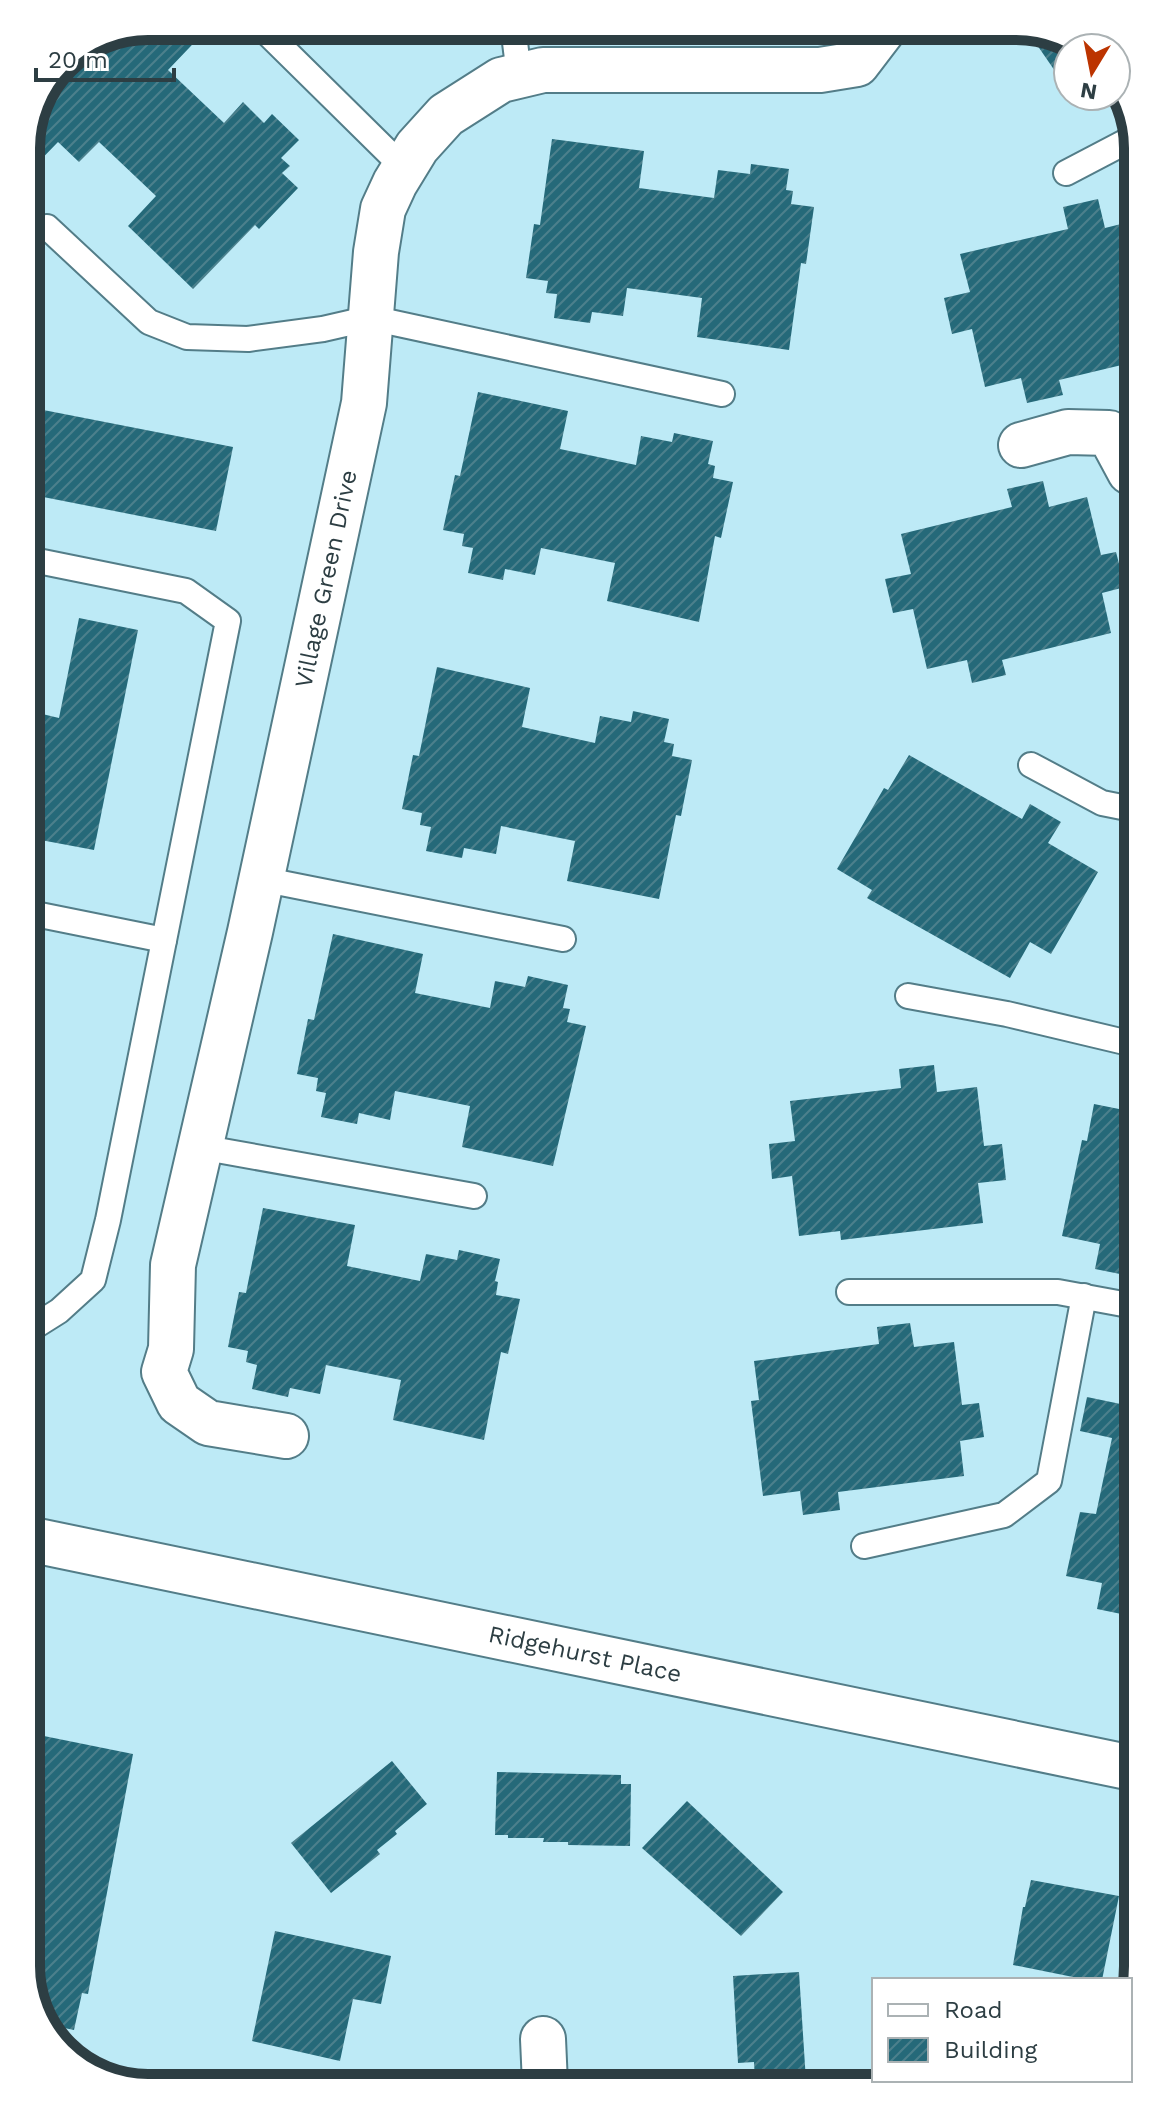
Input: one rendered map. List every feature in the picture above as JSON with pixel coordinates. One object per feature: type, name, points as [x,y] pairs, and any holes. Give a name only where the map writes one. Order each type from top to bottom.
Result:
[{"type":"street","name":"Village Green Drive","points":[[286,1436],[208,1423],[179,1403],[164,1372],[171,1349],[173,1265],[261,879],[364,403],[376,252],[383,209],[417,147],[446,115],[501,80],[543,70],[820,70],[857,64],[875,40]]},
{"type":"street","points":[[1021,445],[1068,432],[1109,433],[1124,461]]},
{"type":"street","name":"Ridgehurst Place","points":[[40,1541],[1124,1766]]},
{"type":"street","points":[[543,2039],[545,2074]]},
{"type":"lane","points":[[274,40],[404,168]]},
{"type":"lane","points":[[515,40],[519,75]]},
{"type":"lane","points":[[1066,173],[1124,143]]},
{"type":"lane","points":[[47,227],[149,322],[187,337],[248,339],[323,329],[371,318],[722,394]]},
{"type":"lane","points":[[40,561],[186,591],[228,621],[108,1220],[93,1280],[59,1311],[40,1320]]},
{"type":"lane","points":[[1031,765],[1102,803],[1124,807]]},
{"type":"lane","points":[[261,879],[563,939]]},
{"type":"lane","points":[[40,915],[164,940]]},
{"type":"lane","points":[[908,996],[1007,1014],[1124,1042]]},
{"type":"lane","points":[[200,1147],[474,1196]]},
{"type":"lane","points":[[849,1292],[1058,1292],[1124,1304]]},
{"type":"lane","points":[[864,1546],[1004,1515],[1049,1481],[1084,1296]]},
{"type":"building","points":[[197,40],[168,70],[224,123],[243,102],[264,123],[272,114],[299,140],[281,158],[290,166],[282,173],[298,188],[259,229],[255,225],[193,289],[128,226],[156,196],[99,142],[79,162],[58,142],[40,161],[40,141],[51,100],[62,82],[77,67],[94,55],[134,41]]},
{"type":"building","points":[[1035,42],[1052,47],[1052,67]]},
{"type":"building","points":[[552,139],[644,151],[639,188],[714,198],[718,170],[750,174],[751,164],[789,169],[786,190],[793,191],[791,204],[814,207],[806,264],[801,263],[789,350],[697,337],[702,298],[627,288],[623,316],[592,312],[590,323],[554,318],[557,294],[546,293],[548,281],[526,278],[534,224],[540,225]]},
{"type":"building","points":[[1098,199],[1105,228],[1124,223],[1124,364],[1059,380],[1063,395],[1027,403],[1021,378],[985,387],[972,329],[952,334],[944,298],[970,292],[960,254],[1068,229],[1063,207]]},
{"type":"building","points":[[478,392],[568,411],[560,449],[636,465],[641,436],[672,442],[674,433],[713,441],[708,464],[715,466],[713,478],[733,482],[721,538],[715,536],[699,622],[607,601],[615,563],[541,548],[535,575],[505,569],[503,580],[468,573],[473,548],[462,546],[464,534],[443,530],[455,475],[460,476]]},
{"type":"building","points":[[40,409],[233,447],[216,531],[40,496]]},
{"type":"building","points":[[1043,481],[1049,507],[1087,497],[1101,555],[1116,552],[1124,587],[1102,593],[1111,633],[1002,660],[1006,675],[972,683],[967,660],[927,669],[913,609],[893,613],[885,579],[911,574],[901,534],[1012,507],[1007,489]]},
{"type":"building","points":[[79,618],[138,630],[94,850],[40,840],[40,713],[59,718]]},
{"type":"building","points":[[437,667],[530,688],[522,727],[595,743],[600,716],[631,722],[633,711],[669,719],[664,742],[674,744],[672,756],[692,760],[681,816],[676,815],[659,899],[567,881],[575,841],[501,826],[496,854],[464,848],[462,858],[426,851],[431,827],[420,825],[422,813],[402,809],[413,755],[419,756]]},
{"type":"building","points":[[909,755],[1022,819],[1030,804],[1061,822],[1048,843],[1098,872],[1051,954],[1030,942],[1010,978],[867,898],[872,890],[837,869],[884,788],[888,790]]},
{"type":"building","points":[[333,934],[423,954],[415,993],[490,1008],[495,981],[525,987],[528,976],[568,985],[563,1008],[570,1009],[567,1022],[586,1026],[553,1166],[462,1147],[470,1106],[395,1091],[390,1120],[359,1113],[357,1124],[321,1117],[326,1093],[316,1091],[318,1078],[297,1074],[308,1019],[314,1020]]},
{"type":"building","points":[[934,1065],[937,1092],[977,1087],[984,1146],[1002,1144],[1006,1180],[978,1183],[983,1223],[841,1240],[840,1231],[799,1236],[792,1176],[772,1179],[769,1144],[795,1141],[790,1101],[901,1088],[899,1069]]},
{"type":"building","points":[[1094,1104],[1124,1110],[1124,1275],[1095,1269],[1100,1244],[1062,1236],[1082,1140],[1087,1141]]},
{"type":"building","points":[[263,1208],[355,1225],[347,1266],[420,1281],[426,1254],[457,1260],[459,1250],[500,1259],[495,1281],[498,1282],[496,1295],[520,1299],[508,1354],[501,1352],[484,1440],[393,1420],[401,1380],[326,1365],[320,1394],[290,1388],[288,1397],[252,1389],[257,1365],[246,1362],[248,1351],[228,1347],[239,1292],[246,1293]]},
{"type":"building","points":[[910,1323],[914,1347],[954,1342],[962,1405],[979,1403],[984,1437],[960,1441],[964,1476],[838,1492],[840,1510],[803,1515],[800,1491],[763,1496],[751,1401],[759,1400],[754,1361],[879,1344],[877,1327]]},
{"type":"building","points":[[1087,1397],[1124,1405],[1124,1615],[1097,1609],[1102,1583],[1066,1576],[1080,1512],[1096,1514],[1112,1438],[1080,1431]]},
{"type":"building","points":[[40,1735],[133,1754],[88,1994],[82,1993],[74,2030],[59,2027],[42,1987]]},
{"type":"building","points":[[392,1761],[427,1804],[377,1850],[380,1854],[331,1893],[291,1843]]},
{"type":"building","points":[[497,1772],[621,1775],[621,1784],[631,1784],[630,1846],[568,1845],[568,1842],[543,1842],[544,1838],[495,1835]]},
{"type":"building","points":[[687,1801],[783,1892],[741,1936],[642,1848]]},
{"type":"building","points":[[1031,1880],[1119,1896],[1102,1978],[1078,1978],[1013,1965]]},
{"type":"building","points":[[275,1931],[391,1956],[381,2004],[353,1999],[340,2061],[252,2041]]},
{"type":"building","points":[[799,1972],[806,2074],[755,2074],[754,2062],[738,2063],[733,1976]]}]
